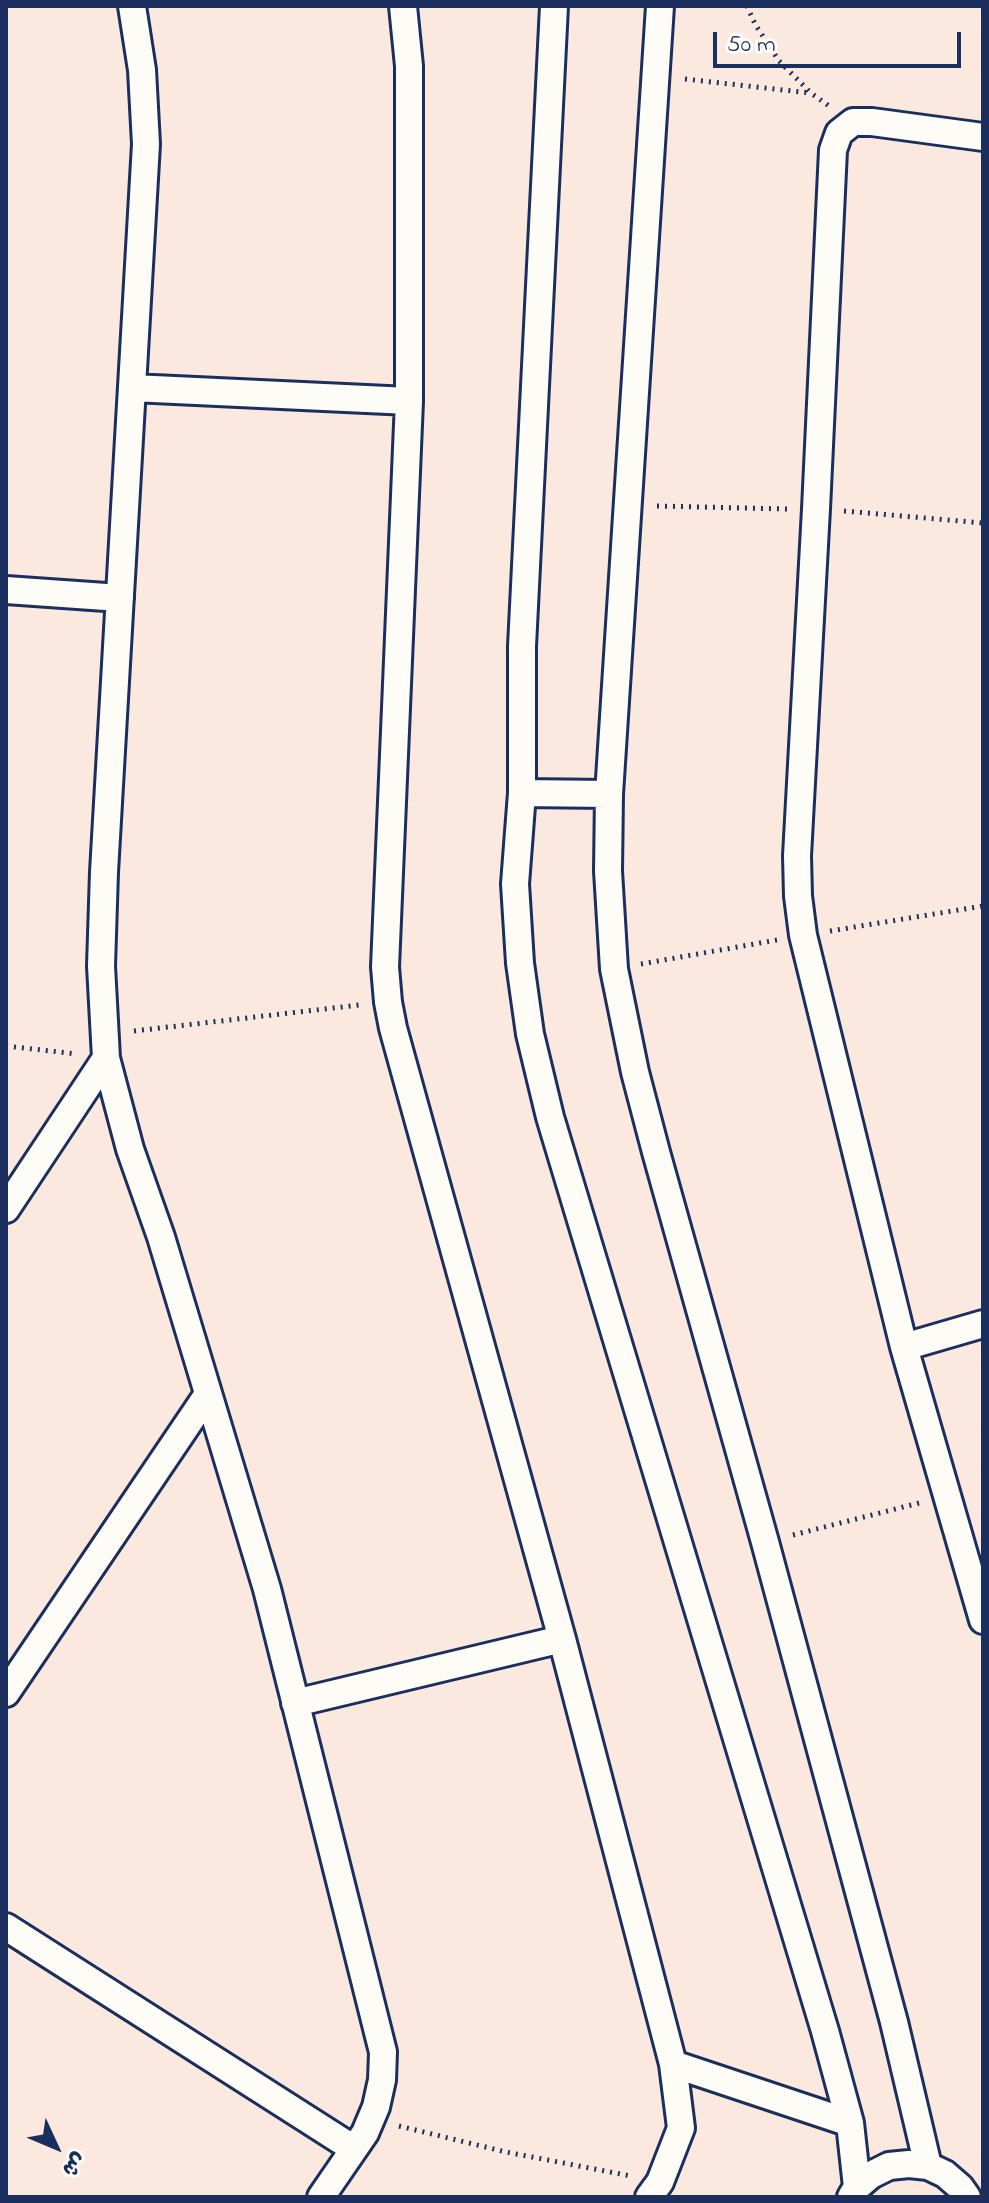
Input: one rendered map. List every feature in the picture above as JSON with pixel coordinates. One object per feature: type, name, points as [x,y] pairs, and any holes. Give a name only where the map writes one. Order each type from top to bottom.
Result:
[{"type":"street","points":[[132,6],[142,70],[146,144],[104,872],[101,966],[105,1046],[130,1149],[161,1237],[267,1589],[383,2052],[382,2080],[371,2119],[365,2133],[321,2197]]},
{"type":"street","points":[[403,6],[409,66],[409,401],[385,967],[388,1002],[562,1639],[673,2064],[681,2128],[654,2190]]},
{"type":"street","points":[[554,6],[523,631],[522,793],[515,884],[520,963],[530,1034],[550,1117],[825,2031],[850,2123],[854,2192]]},
{"type":"street","points":[[660,6],[609,794],[608,871],[614,969],[635,1072],[894,2022],[928,2166]]},
{"type":"street","points":[[983,137],[853,122],[839,133],[833,150],[797,856],[803,935],[904,1347],[983,1620]]},
{"type":"street","points":[[132,388],[409,401]]},
{"type":"street","points":[[6,590],[120,598]]},
{"type":"street","points":[[522,793],[609,794]]},
{"type":"street","points":[[6,1209],[105,1046]]},
{"type":"street","points":[[904,1347],[983,1324]]},
{"type":"street","points":[[6,1693],[208,1394]]},
{"type":"street","points":[[295,1703],[562,1639]]},
{"type":"street","points":[[6,1927],[354,2149]]},
{"type":"street","points":[[673,2064],[850,2123]]},
{"type":"street","points":[[854,2192],[871,2175],[889,2166],[909,2164],[928,2166],[945,2174],[970,2193]]},
{"type":"path","points":[[747,6],[779,61],[811,93],[853,122]]},
{"type":"path","points":[[654,76],[811,93]]},
{"type":"path","points":[[6,1046],[105,1046],[388,1002]]},
{"type":"path","points":[[765,1542],[947,1496]]},
{"type":"path","points":[[371,2119],[654,2190]]}]
